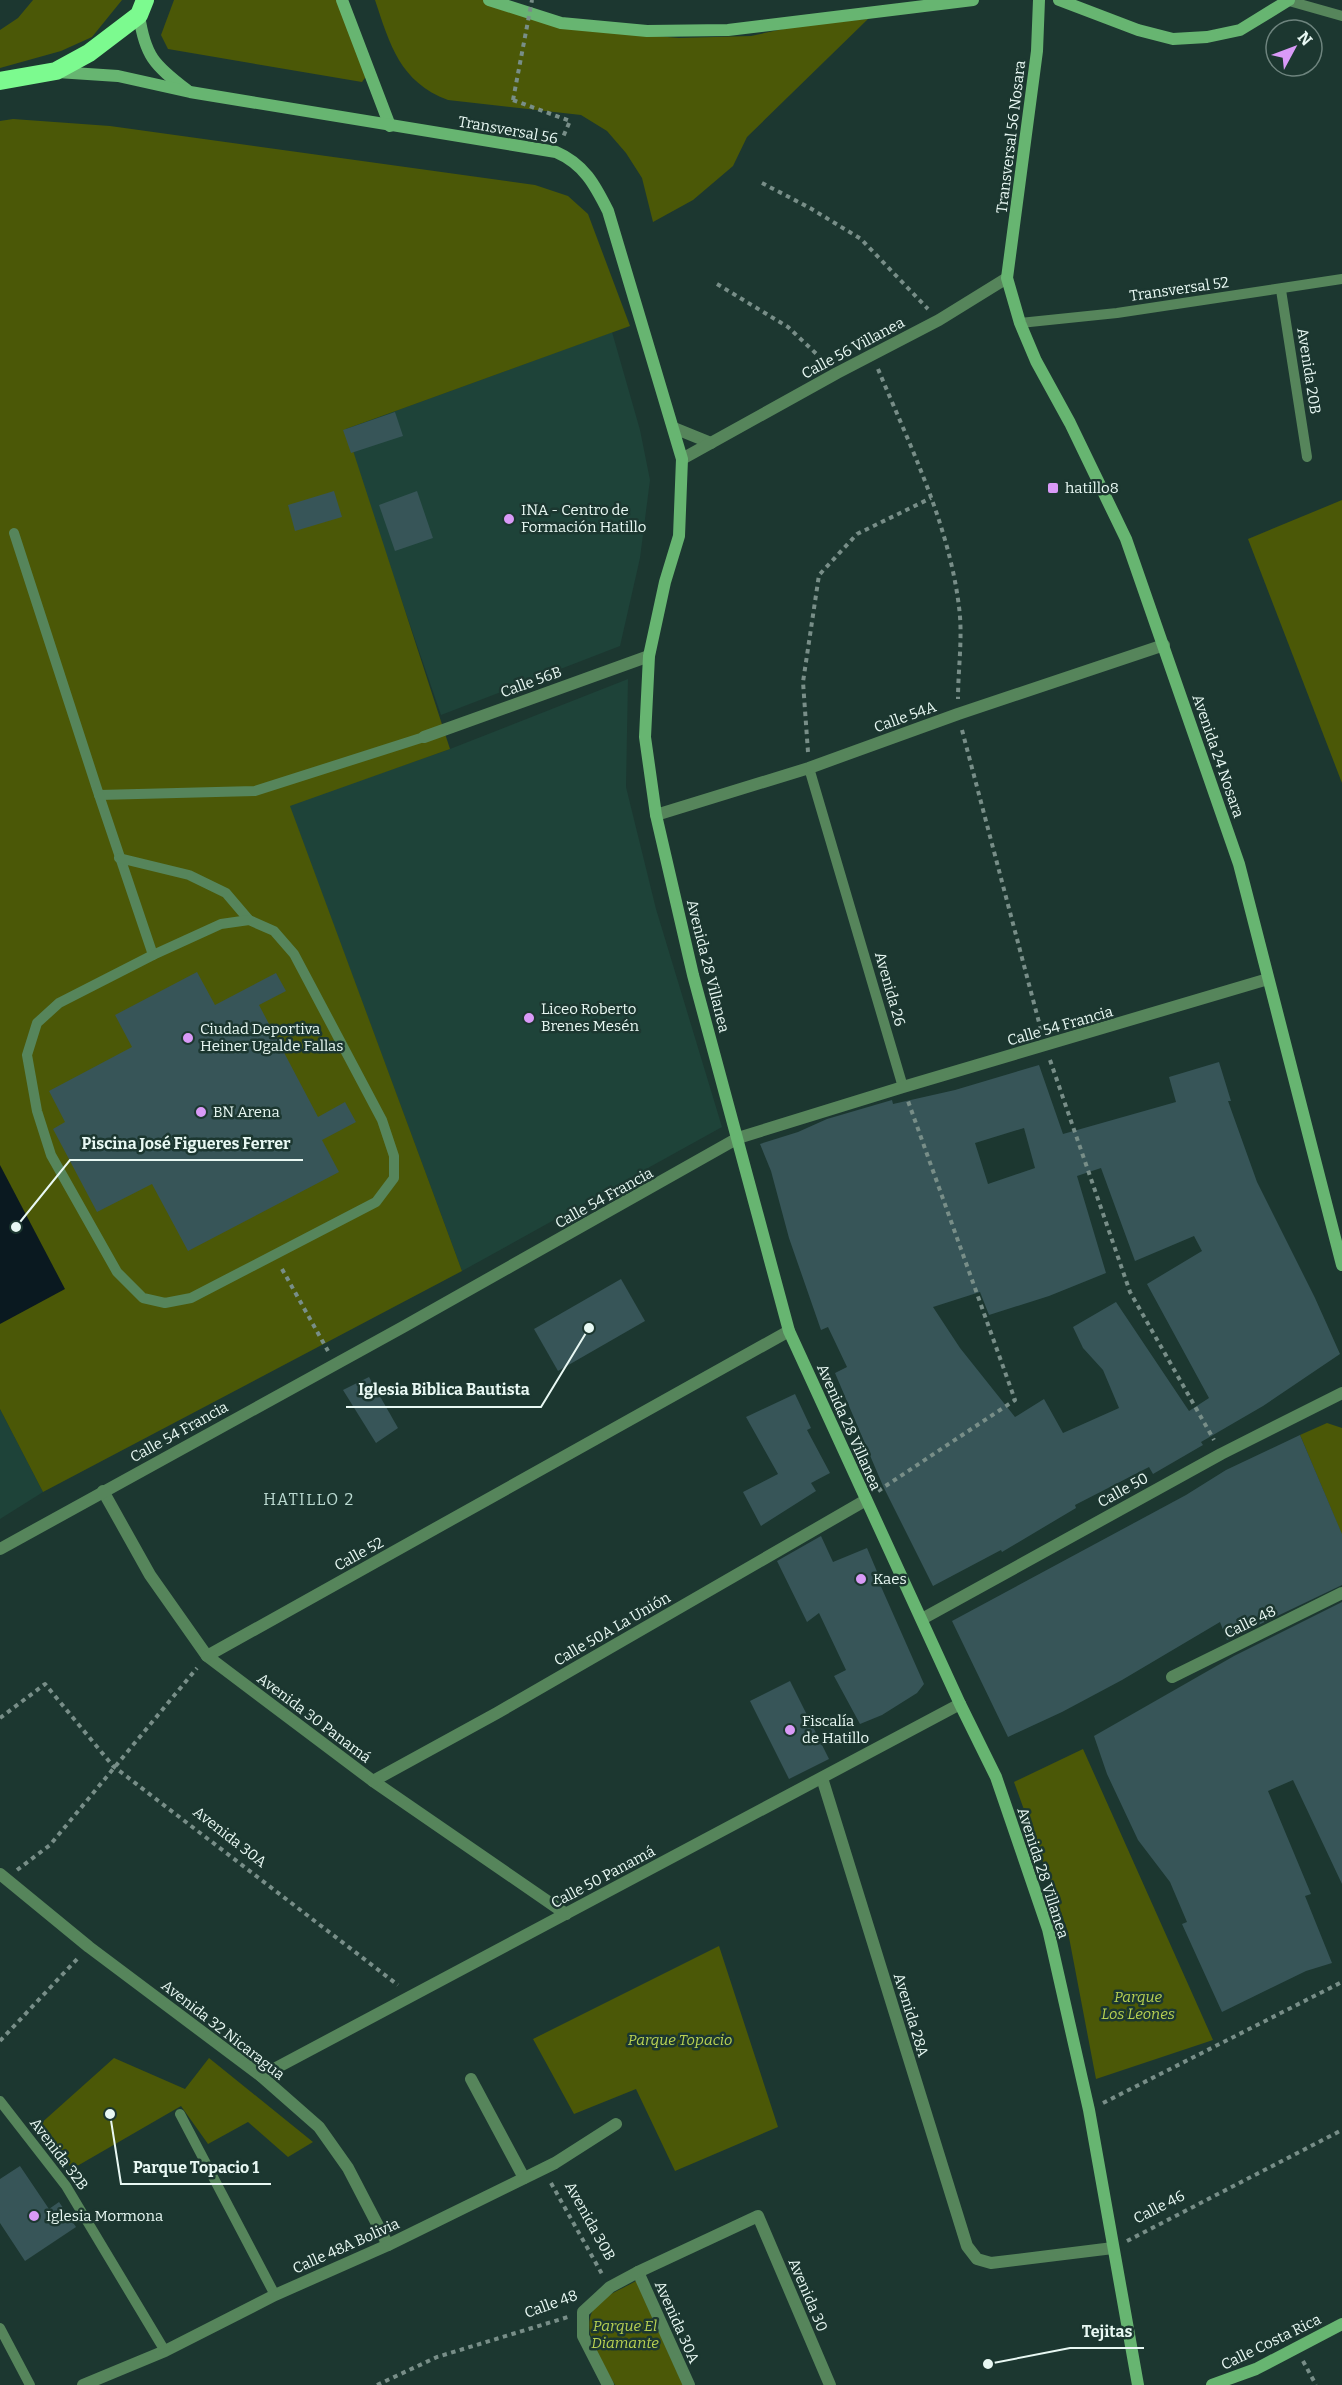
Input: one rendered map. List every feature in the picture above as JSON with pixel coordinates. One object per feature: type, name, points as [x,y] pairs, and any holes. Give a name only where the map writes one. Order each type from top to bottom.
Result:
[{"type":"highway","points":[[0,81],[56,71],[89,53],[142,8]]},
{"type":"street","points":[[342,0],[390,126]]},
{"type":"street","points":[[489,0],[561,23],[647,31],[728,30],[973,0]]},
{"type":"street","name":"Transversal 56 Nosara","points":[[1008,278],[1037,51],[1039,0]]},
{"type":"street","points":[[1059,0],[1138,30],[1173,39],[1207,37],[1240,30],[1289,0]]},
{"type":"street","points":[[142,8],[143,42],[153,61],[190,92]]},
{"type":"street","name":"Transversal 56","points":[[56,71],[118,76],[190,92],[556,152],[570,158],[592,181],[608,211],[682,459]]},
{"type":"street","name":"Calle 56 Villanea","points":[[682,459],[837,373],[939,320],[1008,278]]},
{"type":"street","name":"Avenida 24 Nosara","points":[[1008,278],[1020,323],[1036,361],[1070,423],[1126,539],[1239,864],[1342,1265]]},
{"type":"street","points":[[674,428],[711,443]]},
{"type":"street","name":"Avenida 28 Villanea","points":[[682,459],[679,536],[665,582],[649,656],[645,737],[656,815],[693,975],[789,1331],[960,1704],[996,1777],[1048,1929],[1089,2110],[1138,2385]]},
{"type":"street","name":"Calle 54A","points":[[656,815],[809,768],[958,714],[1164,645]]},
{"type":"street","name":"Calle 56B","points":[[424,737],[649,656]]},
{"type":"street","name":"Calle 54 Francia","points":[[0,1549],[672,1178],[738,1138],[1268,979]]},
{"type":"street","name":"Calle 52","points":[[207,1656],[789,1331]]},
{"type":"street","name":"Calle 50","points":[[922,1619],[1221,1454],[1342,1393]]},
{"type":"street","name":"Avenida 30 Panamá","points":[[103,1491],[150,1575],[207,1656],[373,1782],[566,1914]]},
{"type":"street","name":"Calle 50A La Unión","points":[[373,1782],[487,1719],[866,1500]]},
{"type":"street","name":"Calle 48","points":[[1172,1677],[1342,1593]]},
{"type":"street","name":"Calle 50 Panamá","points":[[261,2076],[960,1704]]},
{"type":"street","name":"Avenida 28A","points":[[822,1778],[967,2246],[977,2259],[992,2263],[1113,2248]]},
{"type":"street","name":"Avenida 32 Nicaragua","points":[[2,1876],[89,1947],[261,2076],[319,2127],[348,2168],[388,2245]]},
{"type":"street","points":[[471,2079],[524,2178]]},
{"type":"street","name":"Calle 48A Bolivia","points":[[83,2385],[165,2351],[275,2295],[388,2245],[543,2169],[616,2124]]},
{"type":"street","name":"Calle 48","points":[[583,2312],[610,2287],[758,2216]]},
{"type":"street","name":"Avenida 30","points":[[758,2216],[830,2385]]},
{"type":"street","name":"Avenida 30A","points":[[638,2272],[689,2385]]},
{"type":"street","points":[[583,2312],[584,2336],[608,2385]]},
{"type":"street","name":"Calle Costa Rica","points":[[1212,2385],[1256,2369],[1342,2324]]},
{"type":"lane","points":[[1289,0],[1342,16]]},
{"type":"lane","name":"Transversal 52","points":[[1020,323],[1117,313],[1342,279]]},
{"type":"lane","name":"Avenida 20B","points":[[1281,290],[1307,457]]},
{"type":"lane","points":[[14,533],[119,858],[153,955]]},
{"type":"lane","points":[[99,795],[255,791],[424,737]]},
{"type":"lane","name":"Avenida 26","points":[[809,768],[903,1087]]},
{"type":"lane","points":[[119,858],[189,875],[226,893],[249,920],[274,931],[294,954],[382,1120],[394,1156],[394,1178],[376,1202],[190,1298],[165,1303],[143,1298],[117,1272],[51,1155],[37,1110],[27,1055],[37,1023],[59,1003],[153,955],[221,924],[249,920]]},
{"type":"lane","name":"Avenida 32B","points":[[0,2101],[66,2186],[165,2351]]},
{"type":"lane","points":[[180,2114],[275,2295]]},
{"type":"lane","points":[[0,2328],[30,2385]]},
{"type":"path","points":[[532,0],[513,100],[570,122]]},
{"type":"path","points":[[762,183],[810,208],[861,239],[939,320]]},
{"type":"path","points":[[717,284],[788,327],[837,373]]},
{"type":"path","points":[[872,355],[931,498],[950,556],[959,609],[958,714],[1046,1046],[1130,1292],[1221,1454]]},
{"type":"path","points":[[809,768],[803,682],[819,575],[856,534],[931,498]]},
{"type":"path","points":[[866,1500],[1015,1400],[903,1087]]},
{"type":"path","points":[[274,1255],[335,1364]]},
{"type":"path","points":[[2,1876],[50,1845],[113,1766],[207,1656]]},
{"type":"path","name":"Avenida 30A","points":[[0,1718],[45,1684],[113,1766],[412,1996]]},
{"type":"path","points":[[0,2041],[89,1947]]},
{"type":"path","points":[[1089,2110],[1342,1982]]},
{"type":"path","name":"Calle 46","points":[[1113,2248],[1342,2130]]},
{"type":"path","name":"Avenida 30B","points":[[543,2169],[610,2287]]},
{"type":"path","name":"Calle 48","points":[[377,2385],[437,2357],[583,2312]]},
{"type":"path","points":[[1296,2350],[1316,2385]]},
{"type":"shaded area","name":"INA - Centro de Formación Hatillo","points":[[612,332],[640,430],[650,480],[640,558],[620,646],[441,715],[343,430]]},
{"type":"shaded area","name":"Liceo Roberto Brenes Mesén","points":[[628,679],[626,787],[656,909],[722,1127],[462,1271],[289,805],[450,749]]},
{"type":"shaded area","points":[[0,1165],[65,1289],[0,1324]]},
{"type":"shaded area","points":[[0,1409],[43,1492],[0,1519]]},
{"type":"green space","points":[[33,0],[122,0],[92,37],[61,51],[0,68],[0,30],[18,18]]},
{"type":"green space","points":[[174,0],[341,0],[367,75],[362,82],[168,49],[161,35]]},
{"type":"green space","points":[[375,0],[484,0],[620,33],[679,38],[751,36],[797,26],[868,19],[747,137],[733,166],[693,200],[653,222],[642,178],[626,153],[607,131],[581,115],[448,100],[432,92],[418,83],[399,60]]},
{"type":"green space","name":"Ciudad Deportiva Heiner Ugalde Fallas","points":[[13,119],[110,126],[535,185],[568,196],[588,214],[630,326],[346,429],[450,749],[290,806],[462,1271],[43,1492],[0,1409],[0,121]]},
{"type":"green space","points":[[1342,500],[1342,783],[1248,539]]},
{"type":"green space","points":[[1327,1423],[1342,1428],[1342,1535],[1300,1435]]},
{"type":"green space","name":"Parque Los Leones","points":[[1083,1749],[1213,2040],[1096,2079],[1068,1932],[1014,1782]]},
{"type":"green space","name":"Parque Topacio","points":[[719,1946],[778,2127],[675,2171],[636,2089],[574,2114],[533,2039]]},
{"type":"green space","points":[[114,2058],[185,2089],[209,2058],[313,2142],[288,2157],[248,2122],[208,2144],[181,2106],[72,2169],[38,2126]]},
{"type":"green space","name":"Parque El Diamante","points":[[636,2281],[683,2385],[615,2385],[599,2356],[590,2333],[589,2322],[592,2312],[607,2297]]},
{"type":"building","points":[[395,412],[403,436],[351,453],[343,430]]},
{"type":"building","points":[[334,491],[342,517],[295,531],[288,505]]},
{"type":"building","points":[[417,491],[433,538],[395,551],[379,505]]},
{"type":"building","name":"BN Arena","points":[[197,972],[215,1005],[276,973],[286,991],[259,1005],[318,1117],[345,1102],[356,1122],[322,1140],[339,1172],[188,1251],[152,1184],[97,1212],[53,1129],[65,1122],[49,1091],[132,1047],[115,1015]]},
{"type":"building","points":[[1219,1062],[1231,1101],[1228,1101],[1257,1182],[1315,1298],[1340,1354],[1263,1406],[1201,1442],[1203,1445],[1153,1474],[1149,1467],[1075,1505],[1076,1508],[1002,1552],[1001,1550],[933,1586],[883,1486],[835,1373],[847,1367],[828,1327],[821,1330],[789,1238],[771,1171],[760,1144],[798,1132],[827,1119],[892,1100],[893,1104],[955,1090],[1039,1065],[1063,1134],[1176,1102],[1169,1077]],"holes":[[[1024,1128],[1035,1168],[988,1184],[975,1143]],[[1101,1168],[1135,1261],[1194,1236],[1202,1251],[1147,1284],[1209,1398],[1189,1411],[1116,1302],[1073,1327],[1083,1348],[1103,1370],[1119,1408],[1063,1433],[1044,1399],[1015,1417],[960,1348],[933,1307],[980,1292],[989,1315],[1049,1296],[1106,1273],[1077,1176]]]},
{"type":"building","points":[[621,1279],[645,1321],[558,1371],[534,1329]]},
{"type":"building","points":[[369,1377],[398,1428],[376,1443],[343,1390]]},
{"type":"building","points":[[795,1394],[811,1428],[807,1430],[830,1473],[811,1483],[816,1491],[761,1526],[743,1492],[778,1474],[746,1417]]},
{"type":"building","points":[[1300,1435],[1342,1534],[1342,1585],[1227,1640],[1220,1622],[1122,1680],[1008,1737],[952,1621],[1186,1495],[1226,1470]]},
{"type":"building","points":[[821,1536],[833,1562],[867,1548],[881,1581],[879,1582],[924,1684],[917,1693],[882,1715],[860,1724],[834,1676],[846,1670],[819,1613],[807,1622],[777,1561]]},
{"type":"building","points":[[1342,1602],[1342,1884],[1293,1780],[1268,1791],[1311,1894],[1305,1896],[1332,1963],[1306,1971],[1222,2012],[1182,1924],[1187,1922],[1170,1882],[1138,1840],[1107,1774],[1094,1736],[1234,1656]]},
{"type":"building","name":"Fiscalía de Hatillo","points":[[790,1681],[829,1759],[789,1779],[750,1701]]},
{"type":"building","name":"Iglesia Mormona","points":[[20,2166],[49,2209],[59,2202],[76,2227],[25,2261],[0,2223],[0,2179]]},
{"type":"place","name":"hatillo8","points":[[1053,488]]},
{"type":"place","name":"INA - Centro de Formación Hatillo","points":[[509,519]]},
{"type":"place","name":"Liceo Roberto Brenes Mesén","points":[[529,1018]]},
{"type":"place","name":"Ciudad Deportiva Heiner Ugalde Fallas","points":[[188,1038]]},
{"type":"place","name":"BN Arena","points":[[201,1112]]},
{"type":"place","name":"Piscina José Figueres Ferrer","points":[[16,1227]]},
{"type":"place","name":"Iglesia Biblica Bautista","points":[[589,1328]]},
{"type":"place","name":"Kaes","points":[[861,1579]]},
{"type":"place","name":"Fiscalía de Hatillo","points":[[790,1730]]},
{"type":"place","name":"Parque Topacio 1","points":[[110,2114]]},
{"type":"place","name":"Iglesia Mormona","points":[[34,2216]]},
{"type":"place","name":"Tejitas","points":[[988,2364]]},
{"type":"district","name":"HATILLO 2","points":[[309,1499]]}]
